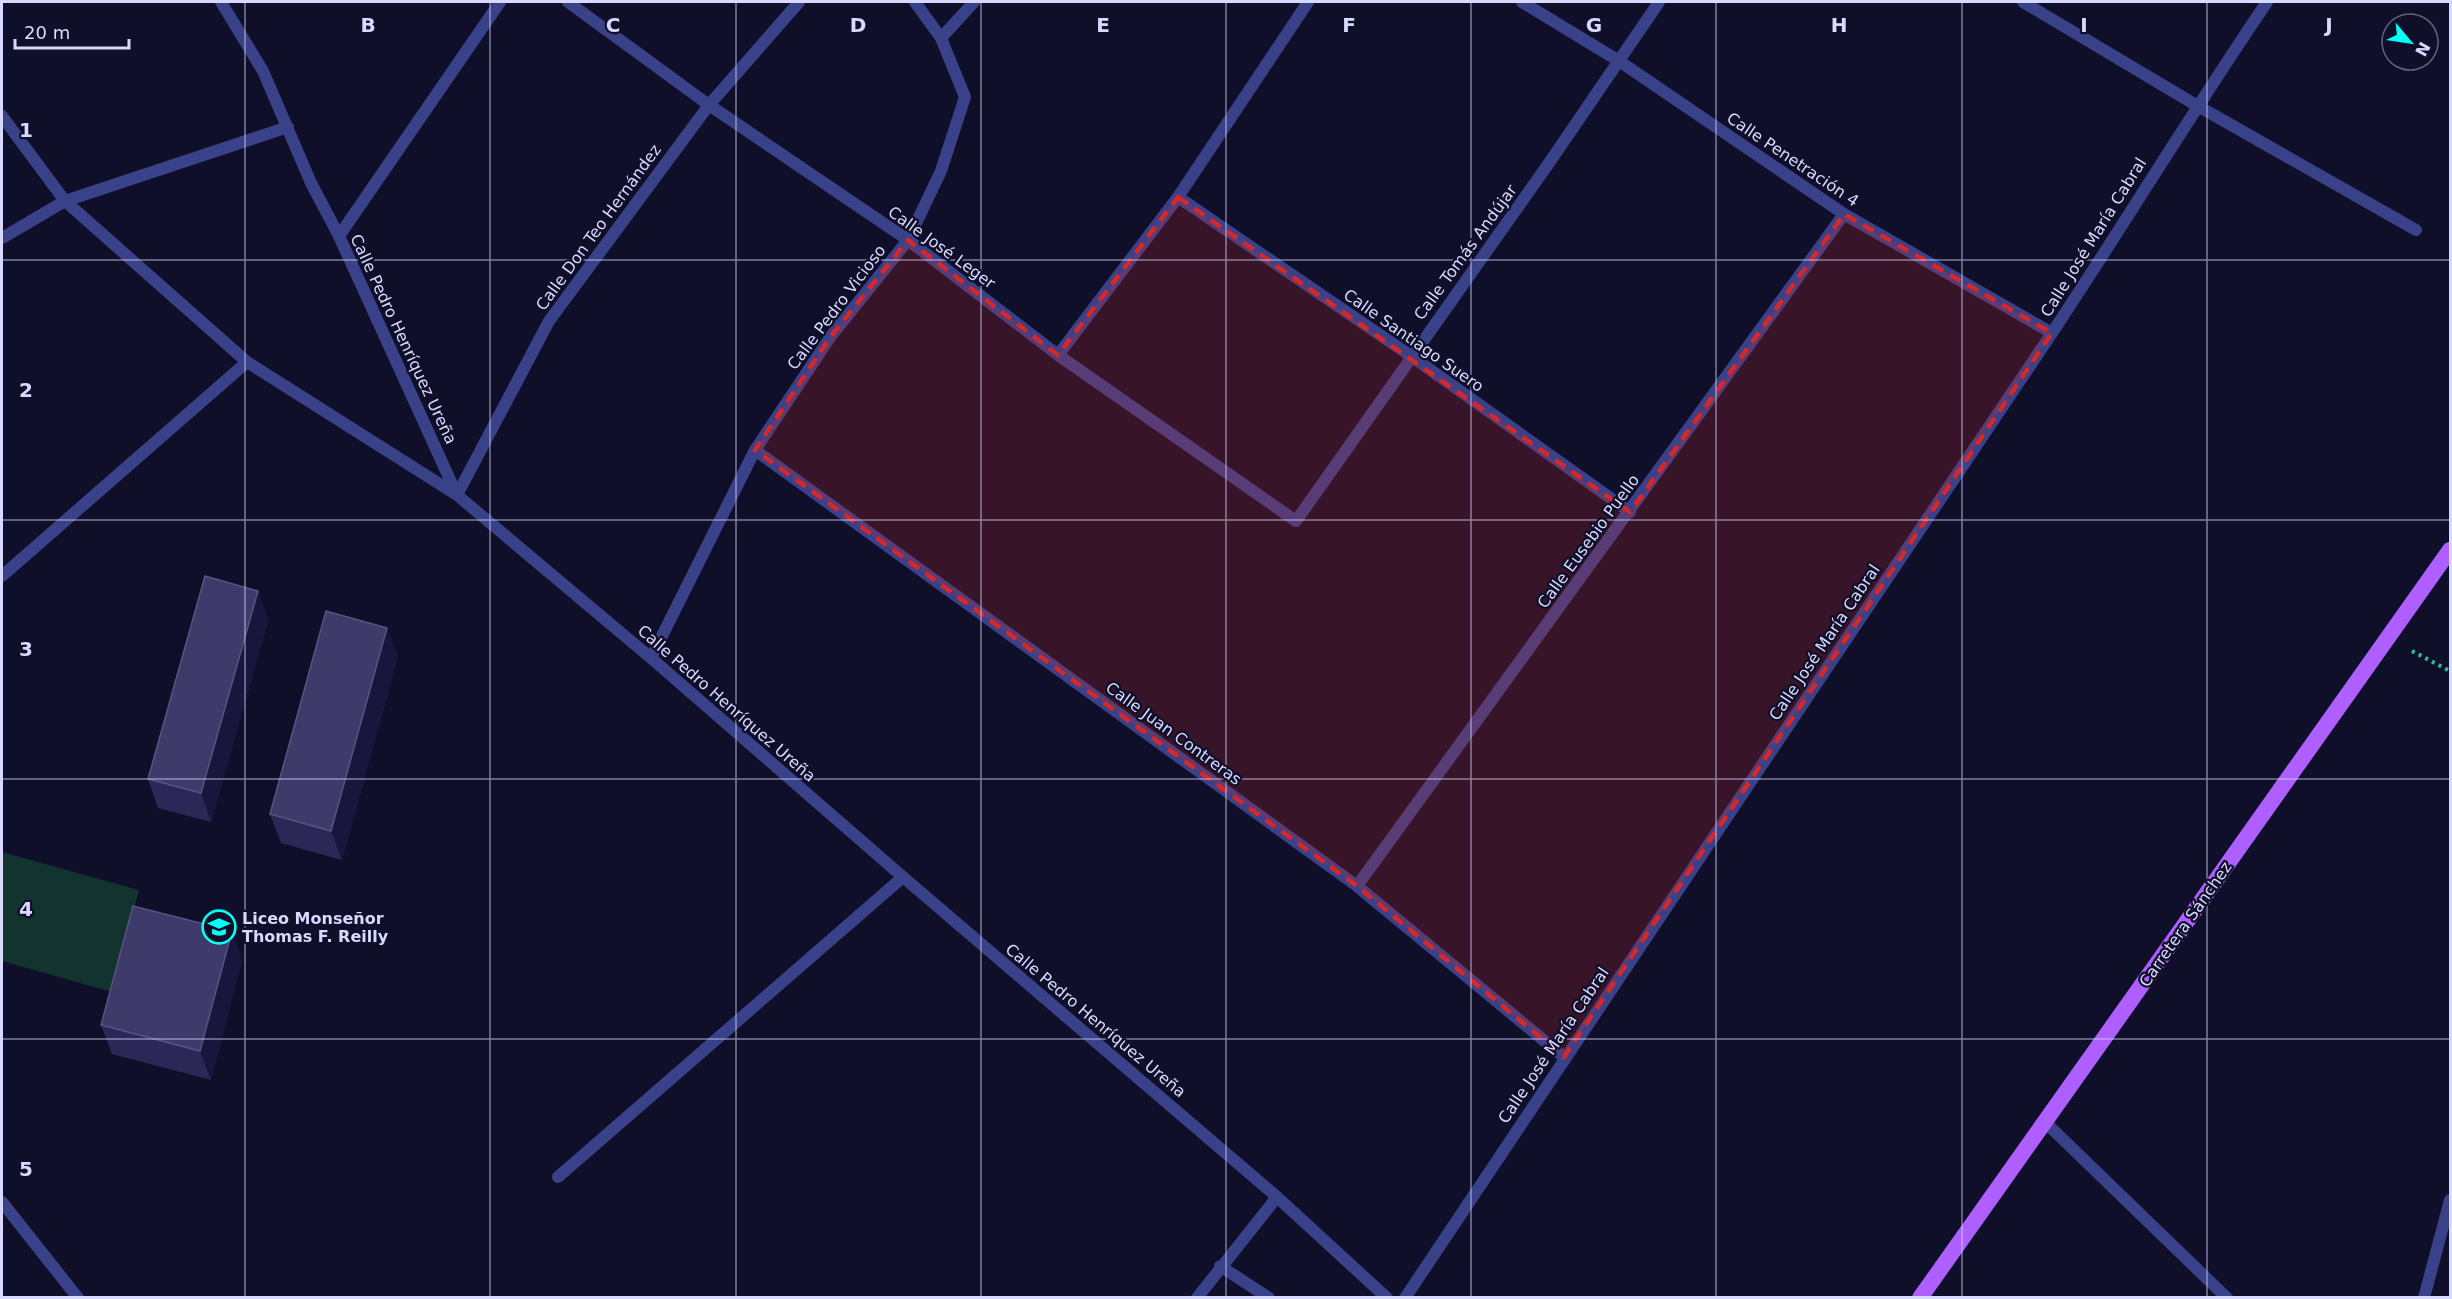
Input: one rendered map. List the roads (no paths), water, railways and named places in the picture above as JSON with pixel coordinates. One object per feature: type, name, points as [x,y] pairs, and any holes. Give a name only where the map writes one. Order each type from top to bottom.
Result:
[{"type":"main road","name":"Carretera Sánchez","points":[[1920,1298],[2451,550]]},
{"type":"street","name":"Calle Pedro Henríquez Ureña","points":[[221,2],[263,71],[311,183],[339,236],[457,495],[651,658],[1277,1197],[1387,1298]]},
{"type":"street","points":[[339,236],[500,2]]},
{"type":"street","name":"Calle José Leger","points":[[568,2],[709,105],[908,240],[1058,355],[1296,521]]},
{"type":"street","name":"Calle Don Teo Hernández","points":[[457,495],[549,321],[709,105],[799,2]]},
{"type":"street","name":"Calle Pedro Vicioso","points":[[651,658],[755,450],[831,336],[908,240],[941,171],[965,97],[941,38],[915,2]]},
{"type":"street","points":[[941,38],[974,2]]},
{"type":"street","points":[[1058,355],[1178,197],[1308,2]]},
{"type":"street","name":"Calle Penetración 4","points":[[1522,2],[1619,61],[1844,214],[2052,333]]},
{"type":"street","name":"Calle Tomás Andújar","points":[[1296,521],[1659,2]]},
{"type":"street","points":[[2023,2],[2196,105],[2416,230]]},
{"type":"street","name":"Calle José María Cabral","points":[[1405,1298],[1564,1057],[2052,333],[2196,105],[2266,2]]},
{"type":"street","points":[[2,116],[64,201],[247,362],[457,495]]},
{"type":"street","points":[[2,238],[64,201],[288,127]]},
{"type":"street","name":"Calle Santiago Suero","points":[[1178,197],[1410,356],[1630,512]]},
{"type":"street","name":"Calle Eusebio Puello","points":[[1357,886],[1844,214]]},
{"type":"street","points":[[2,576],[247,362]]},
{"type":"street","name":"Calle Juan Contreras","points":[[755,450],[1357,886],[1564,1057]]},
{"type":"street","points":[[558,1177],[903,877]]},
{"type":"street","points":[[2044,1121],[2227,1298]]},
{"type":"street","points":[[1197,1298],[1220,1266],[1277,1197]]},
{"type":"street","points":[[2424,1298],[2451,1200]]},
{"type":"street","points":[[2,1202],[78,1298]]},
{"type":"street","points":[[1220,1266],[1269,1298]]},
{"type":"place","name":"Liceo Monseñor Thomas F. Reilly","points":[[219,927]]}]
